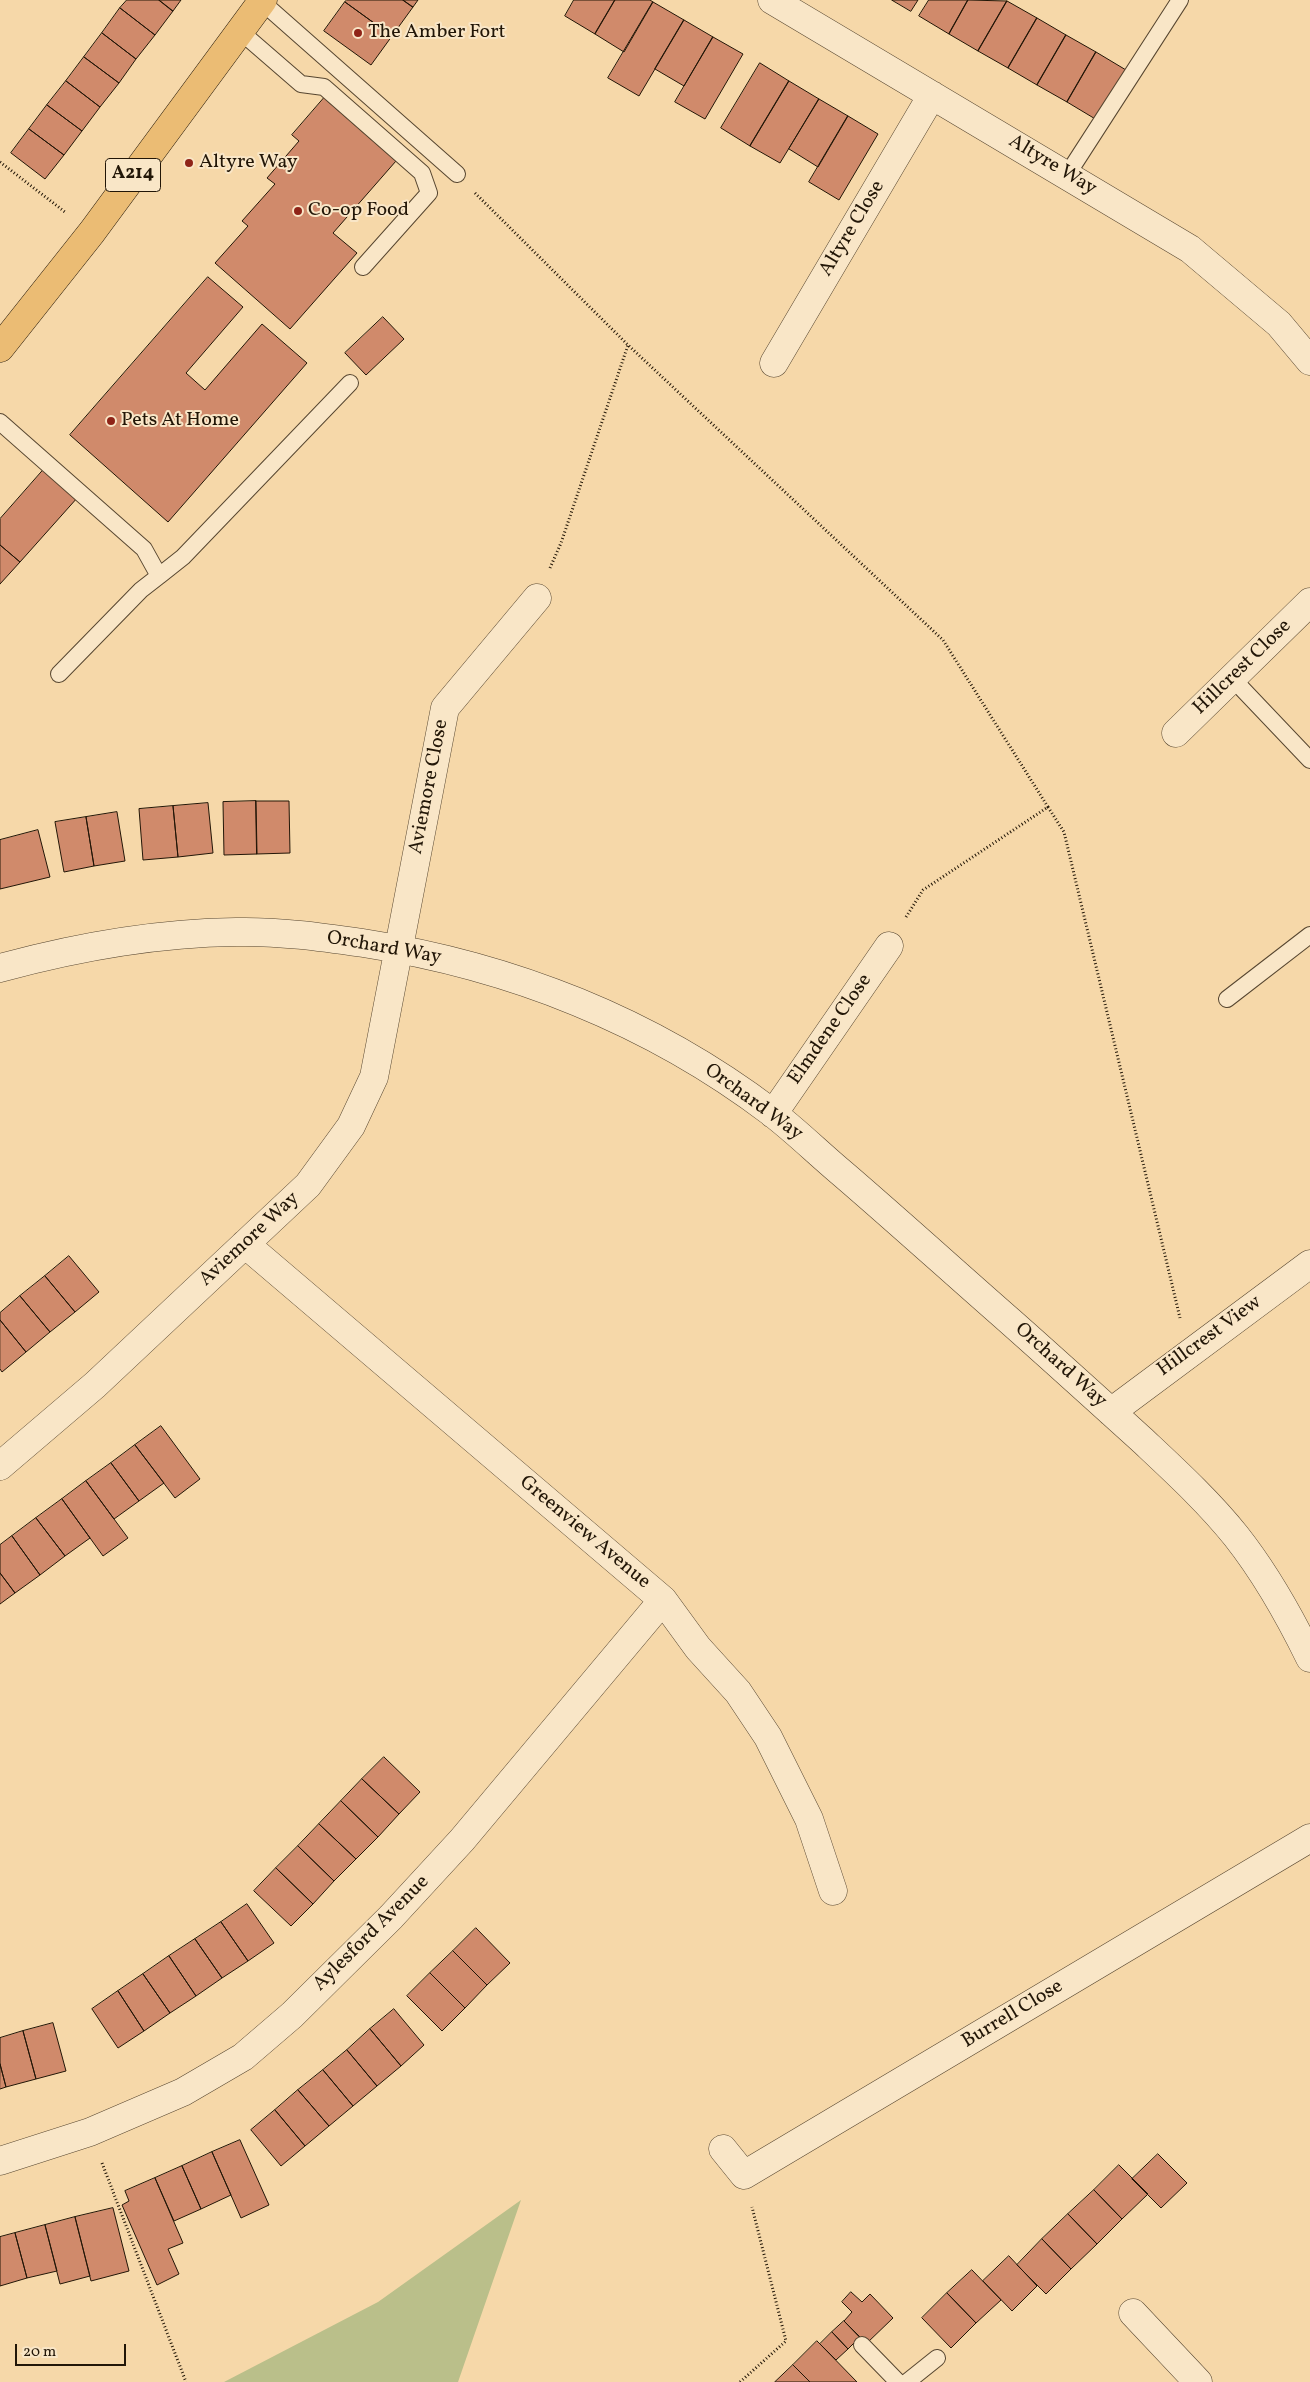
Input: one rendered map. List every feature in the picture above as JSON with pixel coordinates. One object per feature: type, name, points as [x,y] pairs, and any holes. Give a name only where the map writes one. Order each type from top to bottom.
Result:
[{"type":"main road","name":"A214","points":[[0,348],[92,232],[263,1]]},
{"type":"street","name":"Altyre Way","points":[[772,0],[1190,249],[1279,324],[1310,361]]},
{"type":"street","name":"Altyre Close","points":[[774,363],[932,95]]},
{"type":"street","name":"Aviemore Close","points":[[398,949],[445,708],[537,598]]},
{"type":"street","name":"Hillcrest Close","points":[[1176,733],[1310,602]]},
{"type":"street","name":"Orchard Way","points":[[0,968],[80,949],[183,934],[263,932],[398,949],[501,973],[575,1001],[644,1032],[709,1069],[774,1114],[1111,1412],[1192,1488],[1236,1536],[1276,1594],[1310,1658]]},
{"type":"street","name":"Elmdene Close","points":[[774,1114],[889,946]]},
{"type":"street","name":"Aviemore Way","points":[[0,1466],[95,1385],[308,1185],[351,1126],[374,1077],[398,949]]},
{"type":"street","name":"Greenview Avenue","points":[[245,1244],[663,1600],[698,1648],[738,1692],[768,1737],[809,1819],[834,1891]]},
{"type":"street","name":"Hillcrest View","points":[[1111,1412],[1189,1352],[1310,1264]]},
{"type":"street","name":"Aylesford Avenue","points":[[0,2161],[90,2132],[183,2092],[243,2057],[292,2014],[391,1917],[462,1840],[663,1600]]},
{"type":"street","name":"Burrell Close","points":[[744,2175],[1310,1838]]},
{"type":"street","points":[[723,2149],[744,2175]]},
{"type":"street","points":[[1133,2314],[1198,2382]]},
{"type":"lane","points":[[1067,175],[1180,0]]},
{"type":"lane","points":[[263,1],[457,174]]},
{"type":"lane","points":[[241,32],[301,84],[324,87],[422,173],[429,193],[363,267]]},
{"type":"lane","points":[[59,674],[141,590],[183,557],[350,383]]},
{"type":"lane","points":[[0,422],[144,549],[159,576]]},
{"type":"lane","points":[[1232,678],[1310,760]]},
{"type":"lane","points":[[1227,999],[1310,935]]},
{"type":"lane","points":[[862,2345],[898,2382]]},
{"type":"lane","points":[[907,2382],[937,2358]]},
{"type":"path","points":[[0,162],[92,232]]},
{"type":"path","points":[[457,174],[628,345],[943,640],[1064,832],[1189,1352]]},
{"type":"path","points":[[537,598],[561,543],[628,345]]},
{"type":"path","points":[[889,946],[923,890],[1048,807]]},
{"type":"path","points":[[90,2132],[186,2382]]},
{"type":"path","points":[[740,2382],[786,2341],[744,2175]]},
{"type":"green space","points":[[521,2200],[458,2382],[224,2382],[378,2302]]},
{"type":"building","points":[[127,0],[159,0],[173,11],[155,35],[120,8]]},
{"type":"building","points":[[159,0],[181,0],[173,11]]},
{"type":"building","points":[[347,0],[403,0],[413,7],[392,36],[345,2]]},
{"type":"building","points":[[403,0],[418,0],[413,7]]},
{"type":"building","points":[[574,0],[615,0],[595,34],[565,16]]},
{"type":"building","points":[[615,0],[650,0],[653,2],[624,52],[595,34]]},
{"type":"building","points":[[892,0],[918,0],[911,11]]},
{"type":"building","points":[[929,0],[968,0],[949,34],[919,16]]},
{"type":"building","points":[[968,0],[1007,1],[978,51],[949,34]]},
{"type":"building","points":[[1007,1],[1037,18],[1008,68],[978,51]]},
{"type":"building","name":"The Amber Fort","points":[[345,2],[392,36],[371,65],[324,31]]},
{"type":"building","points":[[653,2],[684,20],[639,96],[608,78]]},
{"type":"building","points":[[120,8],[155,35],[136,59],[102,33]]},
{"type":"building","points":[[1037,18],[1066,35],[1037,85],[1008,68]]},
{"type":"building","points":[[684,20],[713,37],[684,86],[655,69]]},
{"type":"building","points":[[102,33],[136,59],[119,83],[84,57]]},
{"type":"building","points":[[1066,35],[1096,52],[1067,102],[1037,85]]},
{"type":"building","points":[[713,37],[743,54],[705,119],[675,102]]},
{"type":"building","points":[[1096,52],[1126,70],[1097,120],[1067,102]]},
{"type":"building","points":[[84,57],[119,83],[100,107],[66,81]]},
{"type":"building","points":[[760,63],[789,81],[750,146],[721,128]]},
{"type":"building","points":[[66,81],[100,107],[82,131],[47,105]]},
{"type":"building","points":[[789,81],[819,99],[780,163],[750,146]]},
{"type":"building","points":[[324,98],[396,161],[333,233],[357,253],[290,329],[215,263],[248,226],[242,221],[275,184],[267,178],[299,141],[292,135]]},
{"type":"building","points":[[819,99],[848,116],[818,167],[789,149]]},
{"type":"building","points":[[47,105],[82,131],[64,155],[29,129]]},
{"type":"building","points":[[848,116],[878,134],[839,200],[809,182]]},
{"type":"building","points":[[29,129],[64,155],[45,179],[11,153]]},
{"type":"building","points":[[208,277],[243,307],[186,373],[205,390],[262,324],[307,363],[168,522],[70,435]]},
{"type":"building","points":[[383,317],[404,339],[366,375],[345,353]]},
{"type":"building","points":[[45,468],[78,497],[20,562],[0,545],[0,519]]},
{"type":"building","points":[[0,545],[20,562],[0,584]]},
{"type":"building","points":[[256,801],[257,854],[224,855],[223,802]]},
{"type":"building","points":[[256,801],[289,801],[290,853],[257,854]]},
{"type":"building","points":[[208,803],[213,853],[178,857],[173,806]]},
{"type":"building","points":[[173,806],[178,857],[143,860],[139,809]]},
{"type":"building","points":[[117,812],[125,861],[94,866],[86,817]]},
{"type":"building","points":[[86,817],[94,866],[64,872],[55,822]]},
{"type":"building","points":[[38,830],[50,877],[0,889],[0,840]]},
{"type":"building","points":[[69,1256],[99,1292],[75,1312],[45,1276]]},
{"type":"building","points":[[45,1276],[75,1312],[50,1332],[20,1296]]},
{"type":"building","points":[[20,1296],[50,1332],[26,1352],[0,1320],[0,1313]]},
{"type":"building","points":[[0,1320],[26,1352],[2,1372],[0,1369]]},
{"type":"building","points":[[161,1426],[200,1479],[175,1498],[135,1445]]},
{"type":"building","points":[[135,1445],[164,1483],[139,1501],[111,1463]]},
{"type":"building","points":[[111,1463],[139,1501],[114,1519],[86,1481]]},
{"type":"building","points":[[86,1481],[128,1538],[103,1556],[62,1499]]},
{"type":"building","points":[[62,1499],[90,1538],[65,1556],[36,1518]]},
{"type":"building","points":[[36,1518],[65,1556],[40,1575],[12,1536]]},
{"type":"building","points":[[12,1536],[40,1575],[15,1593],[0,1573],[0,1545]]},
{"type":"building","points":[[0,1573],[15,1593],[0,1604]]},
{"type":"building","points":[[384,1757],[420,1792],[399,1814],[362,1779]]},
{"type":"building","points":[[362,1779],[399,1814],[378,1837],[341,1801]]},
{"type":"building","points":[[341,1801],[378,1837],[356,1859],[319,1824]]},
{"type":"building","points":[[319,1824],[356,1859],[334,1881],[298,1846]]},
{"type":"building","points":[[298,1846],[334,1881],[313,1904],[276,1868]]},
{"type":"building","points":[[276,1868],[313,1904],[291,1926],[254,1891]]},
{"type":"building","points":[[247,1904],[274,1943],[248,1961],[221,1922]]},
{"type":"building","points":[[221,1922],[248,1961],[222,1978],[195,1939]]},
{"type":"building","points":[[476,1928],[510,1963],[487,1985],[453,1951]]},
{"type":"building","points":[[195,1939],[222,1978],[196,1996],[169,1956]]},
{"type":"building","points":[[453,1951],[487,1985],[465,2008],[430,1973]]},
{"type":"building","points":[[169,1956],[196,1996],[170,2013],[143,1974]]},
{"type":"building","points":[[430,1973],[465,2008],[442,2031],[407,1996]]},
{"type":"building","points":[[143,1974],[170,2013],[144,2031],[118,1991]]},
{"type":"building","points":[[118,1991],[144,2031],[118,2048],[92,2009]]},
{"type":"building","points":[[394,2009],[424,2045],[401,2066],[370,2029]]},
{"type":"building","points":[[53,2023],[66,2071],[36,2079],[23,2031]]},
{"type":"building","points":[[370,2029],[401,2066],[377,2086],[347,2050]]},
{"type":"building","points":[[23,2031],[36,2079],[6,2087],[0,2064],[0,2038]]},
{"type":"building","points":[[347,2050],[377,2086],[353,2106],[323,2070]]},
{"type":"building","points":[[0,2064],[6,2087],[0,2089]]},
{"type":"building","points":[[323,2070],[353,2106],[329,2126],[298,2090]]},
{"type":"building","points":[[298,2090],[329,2126],[305,2146],[275,2110]]},
{"type":"building","points":[[275,2110],[305,2146],[281,2166],[251,2130]]},
{"type":"building","points":[[240,2140],[269,2205],[241,2218],[212,2152]]},
{"type":"building","points":[[212,2152],[231,2195],[201,2209],[182,2166]]},
{"type":"building","points":[[1158,2154],[1187,2183],[1161,2208],[1132,2179]]},
{"type":"building","points":[[1119,2165],[1148,2194],[1122,2219],[1094,2190]]},
{"type":"building","points":[[182,2166],[201,2209],[174,2221],[155,2178]]},
{"type":"building","points":[[155,2178],[183,2243],[168,2249],[179,2274],[157,2285],[122,2205],[129,2201],[125,2191]]},
{"type":"building","points":[[1094,2190],[1122,2219],[1097,2244],[1068,2214]]},
{"type":"building","points":[[113,2208],[129,2271],[91,2281],[75,2217]]},
{"type":"building","points":[[1068,2214],[1097,2244],[1071,2269],[1042,2239]]},
{"type":"building","points":[[75,2217],[90,2276],[60,2284],[45,2225]]},
{"type":"building","points":[[45,2225],[57,2271],[27,2278],[15,2233]]},
{"type":"building","points":[[15,2233],[27,2278],[0,2286],[0,2237]]},
{"type":"building","points":[[1042,2239],[1071,2269],[1046,2294],[1017,2265]]},
{"type":"building","points":[[1009,2256],[1037,2286],[1012,2311],[983,2281]]},
{"type":"building","points":[[972,2270],[1001,2300],[976,2323],[947,2293]]},
{"type":"building","points":[[851,2292],[862,2302],[870,2294],[893,2318],[866,2344],[844,2321],[852,2312],[842,2302]]},
{"type":"building","points":[[947,2293],[976,2323],[951,2348],[922,2318]]},
{"type":"building","points":[[844,2321],[860,2337],[848,2349],[832,2332]]},
{"type":"building","points":[[832,2332],[848,2349],[836,2360],[820,2344]]},
{"type":"building","points":[[817,2341],[857,2382],[810,2382],[793,2365]]},
{"type":"building","points":[[793,2365],[810,2382],[775,2382]]},
{"type":"place","name":"The Amber Fort","points":[[358,33]]},
{"type":"place","name":"Altyre Way","points":[[189,163]]},
{"type":"place","name":"Co-op Food","points":[[298,211]]},
{"type":"place","name":"Pets At Home","points":[[111,421]]}]
